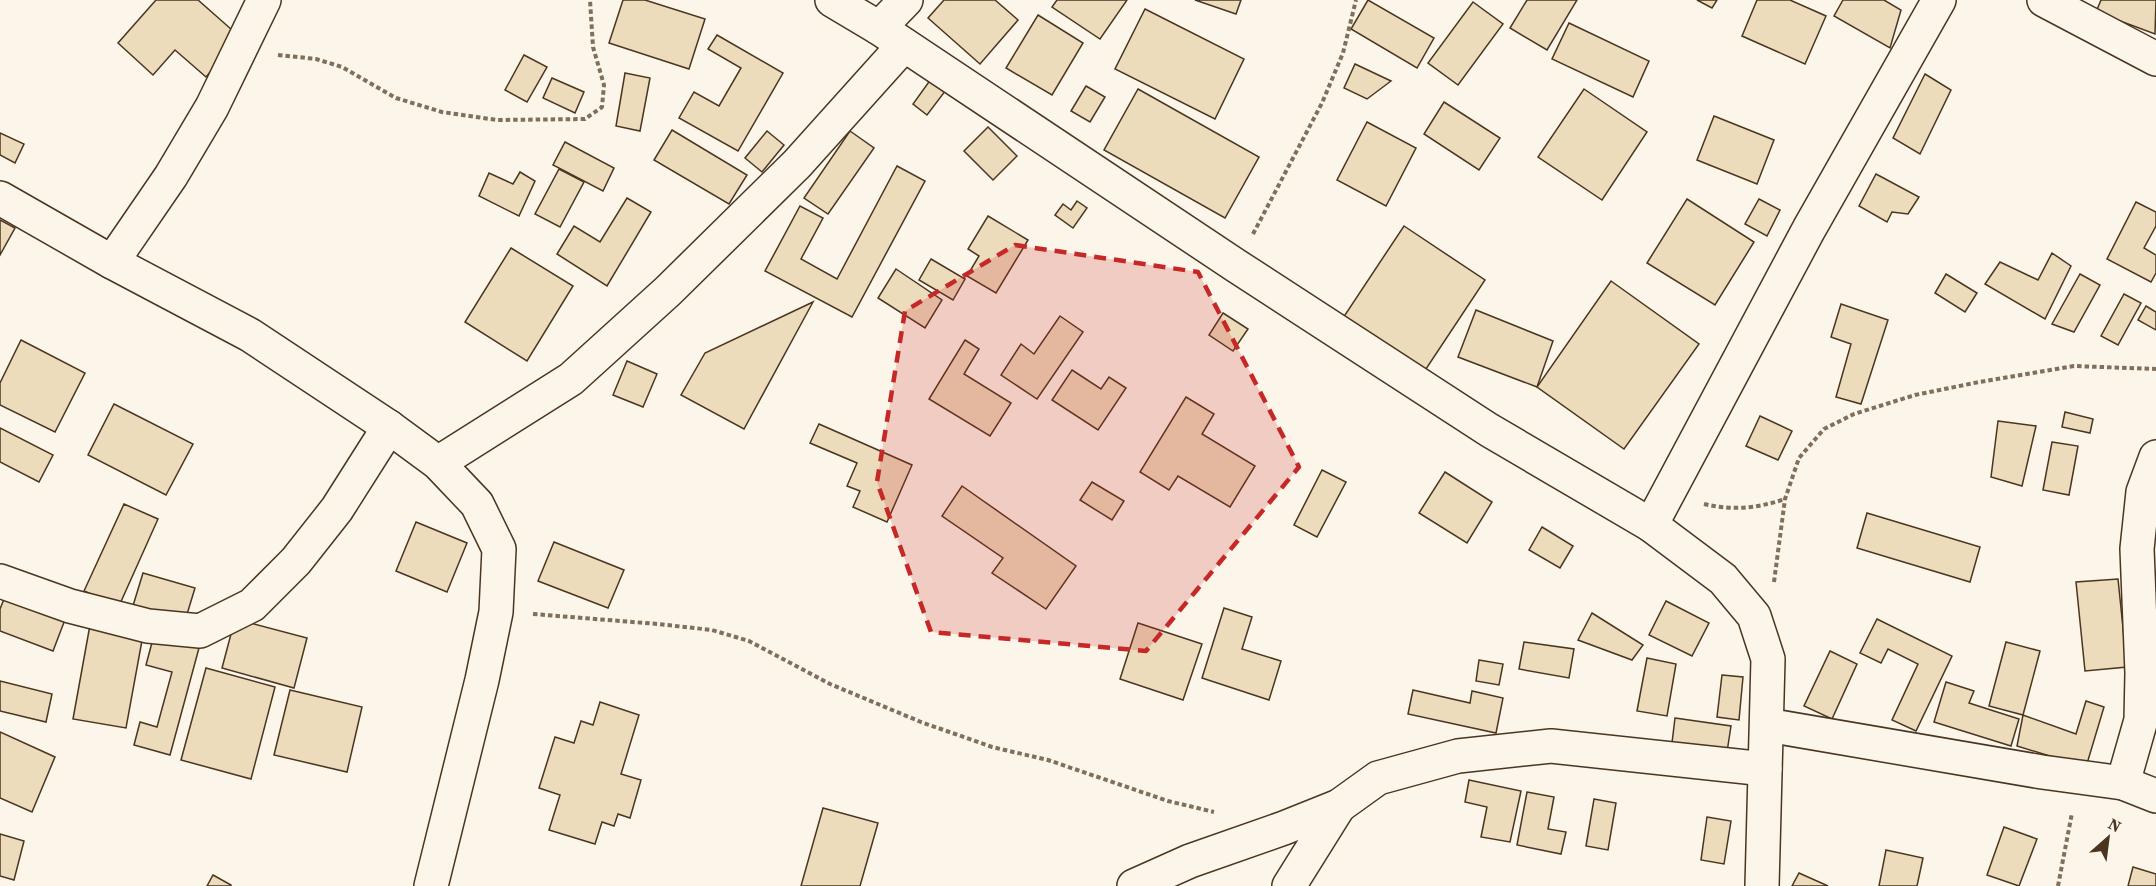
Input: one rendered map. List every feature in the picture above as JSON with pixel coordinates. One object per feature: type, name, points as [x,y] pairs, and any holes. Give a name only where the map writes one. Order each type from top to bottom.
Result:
[{"type":"street","points":[[112,262],[171,176],[212,107],[264,0]]},
{"type":"street","points":[[832,0],[891,36],[1235,265],[1489,430],[1651,525],[1723,579],[1754,616],[1768,659],[1762,886]]},
{"type":"street","points":[[438,464],[571,379],[668,291],[797,164],[891,36],[906,0]]},
{"type":"street","points":[[1651,525],[1809,229],[1939,0]]},
{"type":"street","points":[[2044,0],[2156,59]]},
{"type":"street","points":[[0,198],[112,262],[250,335],[389,427],[438,464],[477,504],[499,549],[496,612],[482,680],[431,886]]},
{"type":"street","points":[[0,581],[70,606],[148,626],[200,631],[252,605],[296,561],[337,509],[389,427]]},
{"type":"street","points":[[2123,783],[2141,720],[2142,673],[2137,549],[2143,492],[2156,457]]},
{"type":"street","points":[[1767,725],[2123,783],[2156,796]]},
{"type":"street","points":[[1134,886],[1190,861],[1339,806],[1378,778],[1458,756],[1551,746],[1766,769]]},
{"type":"street","points":[[1289,886],[1339,806]]},
{"type":"path","points":[[236,60],[278,55],[316,59],[342,67],[396,98],[442,112],[497,120],[585,119],[602,107],[604,85],[593,47],[590,0]]},
{"type":"path","points":[[1235,265],[1287,173],[1322,103],[1343,53],[1356,0]]},
{"type":"path","points":[[1754,616],[1768,599],[1774,581],[1785,499],[1799,458],[1824,429],[1854,414],[1915,395],[2074,366],[2156,369]]},
{"type":"path","points":[[1666,495],[1712,506],[1733,507],[1760,507],[1785,499]]},
{"type":"path","points":[[496,612],[712,630],[749,641],[830,684],[921,722],[982,744],[1048,760],[1168,801],[1214,812]]},
{"type":"path","points":[[2058,886],[2079,777]]},
{"type":"highlighted area","points":[[1015,245],[1198,272],[1299,467],[1146,651],[931,632],[877,482],[905,311]]},
{"type":"building","points":[[156,0],[198,0],[240,37],[206,77],[175,50],[153,75],[118,43]]},
{"type":"building","points":[[623,0],[645,0],[705,19],[689,69],[609,43]]},
{"type":"building","points":[[944,0],[995,0],[1018,20],[980,64],[928,18]]},
{"type":"building","points":[[1057,0],[1127,0],[1100,39],[1052,7]]},
{"type":"building","points":[[1195,0],[1241,0],[1236,14]]},
{"type":"building","points":[[1368,0],[1434,38],[1417,68],[1351,29]]},
{"type":"building","points":[[1527,0],[1577,0],[1547,50],[1510,28]]},
{"type":"building","points":[[1697,0],[1717,0],[1712,8]]},
{"type":"building","points":[[1757,0],[1790,0],[1826,16],[1805,64],[1742,36]]},
{"type":"building","points":[[1843,0],[1884,0],[1901,10],[1890,48],[1834,16]]},
{"type":"building","points":[[2101,0],[2156,0],[2155,34],[2096,12]]},
{"type":"building","points":[[1473,2],[1503,24],[1458,85],[1428,63]]},
{"type":"building","points":[[1145,9],[1244,59],[1215,119],[1115,69]]},
{"type":"building","points":[[1038,15],[1083,43],[1052,95],[1006,68]]},
{"type":"building","points":[[1569,23],[1649,61],[1633,97],[1552,59]]},
{"type":"building","points":[[717,35],[783,73],[738,151],[679,118],[694,92],[719,106],[741,68],[708,49]]},
{"type":"building","points":[[524,55],[547,67],[527,102],[505,90]]},
{"type":"building","points":[[1355,64],[1391,81],[1367,99],[1344,88]]},
{"type":"building","points":[[625,73],[650,78],[640,131],[616,126]]},
{"type":"building","points":[[1925,74],[1951,90],[1920,154],[1893,138]]},
{"type":"building","points":[[552,78],[584,92],[575,113],[543,98]]},
{"type":"building","points":[[931,79],[946,90],[927,115],[913,104]]},
{"type":"building","points":[[1086,86],[1105,97],[1090,122],[1071,111]]},
{"type":"building","points":[[1138,89],[1259,157],[1225,218],[1104,150]]},
{"type":"building","points":[[1584,89],[1647,132],[1602,200],[1538,157]]},
{"type":"building","points":[[1444,102],[1500,138],[1479,170],[1424,134]]},
{"type":"building","points":[[1714,116],[1774,140],[1757,184],[1697,160]]},
{"type":"building","points":[[1367,122],[1416,148],[1386,206],[1337,180]]},
{"type":"building","points":[[988,127],[1017,156],[993,180],[964,151]]},
{"type":"building","points":[[672,130],[747,175],[729,204],[654,160]]},
{"type":"building","points":[[767,131],[784,145],[762,172],[745,158]]},
{"type":"building","points":[[850,131],[874,148],[828,214],[804,198]]},
{"type":"building","points":[[0,133],[24,144],[15,163],[0,155]]},
{"type":"building","points":[[565,142],[614,168],[603,191],[553,165]]},
{"type":"building","points":[[897,166],[925,181],[852,317],[765,271],[800,206],[823,218],[801,259],[837,279]]},
{"type":"building","points":[[559,169],[584,182],[560,227],[535,214]]},
{"type":"building","points":[[520,172],[535,181],[519,216],[479,196],[489,173],[513,184]]},
{"type":"building","points":[[1876,174],[1919,197],[1908,214],[1892,212],[1887,222],[1859,206]]},
{"type":"building","points":[[627,198],[651,212],[607,286],[557,254],[574,226],[600,242]]},
{"type":"building","points":[[1687,199],[1754,242],[1715,305],[1647,263]]},
{"type":"building","points":[[1759,199],[1780,210],[1767,236],[1745,224]]},
{"type":"building","points":[[1077,201],[1087,208],[1073,228],[1055,215],[1063,204],[1071,210]]},
{"type":"building","points":[[2136,202],[2156,212],[2156,226],[2144,248],[2156,255],[2156,273],[2151,282],[2107,259]]},
{"type":"building","points":[[988,216],[1028,240],[996,293],[967,276],[979,256],[968,249]]},
{"type":"building","points":[[0,220],[15,228],[0,255]]},
{"type":"building","points":[[1404,226],[1485,280],[1422,375],[1341,321]]},
{"type":"building","points":[[511,248],[573,286],[527,361],[465,322]]},
{"type":"building","points":[[2052,253],[2071,266],[2045,319],[1985,284],[2000,262],[2038,280]]},
{"type":"building","points":[[931,259],[965,279],[953,300],[919,280]]},
{"type":"building","points":[[896,269],[942,300],[925,328],[878,298]]},
{"type":"building","points":[[1946,274],[1977,293],[1965,312],[1935,293]]},
{"type":"building","points":[[2080,274],[2100,285],[2074,332],[2052,324]]},
{"type":"building","points":[[1611,281],[1699,344],[1624,449],[1537,387]]},
{"type":"building","points":[[2124,294],[2141,303],[2118,345],[2101,336]]},
{"type":"building","points":[[813,302],[744,429],[681,395],[705,353]]},
{"type":"building","points":[[1841,304],[1888,320],[1861,404],[1836,397],[1851,344],[1831,337]]},
{"type":"building","points":[[2146,306],[2156,312],[2156,330],[2138,320]]},
{"type":"building","points":[[1476,310],[1553,341],[1537,387],[1458,357]]},
{"type":"building","points":[[1223,313],[1248,329],[1233,351],[1209,335]]},
{"type":"building","points":[[1060,316],[1083,332],[1037,399],[1001,375],[1021,344],[1034,354]]},
{"type":"building","points":[[21,340],[85,373],[55,432],[0,405],[0,383]]},
{"type":"building","points":[[965,340],[979,349],[964,374],[1011,403],[990,436],[929,399]]},
{"type":"building","points":[[627,361],[657,374],[643,407],[613,395]]},
{"type":"building","points":[[1072,370],[1101,389],[1109,377],[1126,388],[1098,430],[1052,400]]},
{"type":"building","points":[[1186,397],[1214,414],[1202,434],[1255,466],[1230,507],[1178,476],[1169,490],[1140,472]]},
{"type":"building","points":[[114,404],[193,444],[166,495],[88,455]]},
{"type":"building","points":[[2065,412],[2093,419],[2090,433],[2062,427]]},
{"type":"building","points":[[1760,416],[1792,431],[1778,460],[1746,446]]},
{"type":"building","points":[[1998,421],[2036,426],[2022,486],[1991,477]]},
{"type":"building","points":[[819,424],[912,465],[887,522],[853,507],[860,491],[847,486],[857,463],[810,443]]},
{"type":"building","points":[[0,428],[53,455],[39,482],[0,462]]},
{"type":"building","points":[[2052,442],[2078,446],[2069,495],[2043,490]]},
{"type":"building","points":[[1322,470],[1346,482],[1317,537],[1294,525]]},
{"type":"building","points":[[1445,472],[1492,502],[1467,543],[1419,513]]},
{"type":"building","points":[[1092,482],[1124,501],[1112,520],[1080,500]]},
{"type":"building","points":[[962,486],[1076,566],[1046,609],[992,573],[1003,558],[942,516]]},
{"type":"building","points":[[124,504],[158,519],[119,606],[84,591]]},
{"type":"building","points":[[1867,513],[1980,547],[1970,582],[1857,548]]},
{"type":"building","points":[[416,522],[467,543],[447,592],[396,571]]},
{"type":"building","points":[[1542,527],[1573,546],[1560,568],[1529,550]]},
{"type":"building","points":[[554,542],[624,570],[608,608],[538,581]]},
{"type":"building","points":[[143,573],[195,588],[184,624],[132,609]]},
{"type":"building","points":[[2118,579],[2127,667],[2085,671],[2076,582]]},
{"type":"building","points":[[6,594],[66,617],[53,651],[0,631],[0,609]]},
{"type":"building","points":[[1666,601],[1709,623],[1692,656],[1649,635]]},
{"type":"building","points":[[1224,608],[1252,617],[1242,649],[1281,661],[1269,700],[1202,678]]},
{"type":"building","points":[[1592,613],[1643,645],[1632,660],[1578,640]]},
{"type":"building","points":[[235,619],[307,638],[294,688],[222,668]]},
{"type":"building","points":[[1877,619],[1952,656],[1916,731],[1892,720],[1918,664],[1888,649],[1881,663],[1860,653]]},
{"type":"building","points":[[1138,623],[1202,644],[1183,700],[1120,679]]},
{"type":"building","points":[[90,625],[143,635],[126,728],[73,719]]},
{"type":"building","points":[[154,635],[199,648],[170,755],[134,745],[140,722],[157,727],[172,672],[146,665]]},
{"type":"building","points":[[1524,642],[1574,649],[1569,678],[1519,669]]},
{"type":"building","points":[[2006,642],[2040,651],[2023,715],[1989,706]]},
{"type":"building","points":[[1830,651],[1857,664],[1832,719],[1804,706]]},
{"type":"building","points":[[1647,658],[1676,664],[1667,716],[1637,711]]},
{"type":"building","points":[[1479,660],[1503,664],[1499,685],[1476,681]]},
{"type":"building","points":[[206,668],[275,687],[251,779],[181,760]]},
{"type":"building","points":[[1722,675],[1743,677],[1739,720],[1717,717]]},
{"type":"building","points":[[0,681],[52,694],[46,722],[0,711]]},
{"type":"building","points":[[1946,682],[1974,691],[1969,703],[2019,719],[2011,746],[1934,722]]},
{"type":"building","points":[[290,690],[362,707],[347,772],[274,755]]},
{"type":"building","points":[[1413,690],[1470,703],[1472,691],[1503,698],[1496,733],[1408,714]]},
{"type":"building","points":[[2086,701],[2104,707],[2086,767],[2017,746],[2023,715],[2076,734]]},
{"type":"building","points":[[600,702],[639,715],[621,774],[641,780],[630,818],[618,814],[614,826],[602,822],[595,844],[549,830],[560,795],[539,788],[555,737],[574,743],[581,721],[593,725]]},
{"type":"building","points":[[1675,718],[1731,726],[1727,752],[1672,743]]},
{"type":"building","points":[[0,732],[55,757],[32,812],[0,798]]},
{"type":"building","points":[[1469,780],[1521,791],[1510,842],[1481,837],[1487,807],[1465,802]]},
{"type":"building","points":[[1527,792],[1554,797],[1548,829],[1566,832],[1561,854],[1517,845]]},
{"type":"building","points":[[1594,799],[1616,803],[1608,850],[1586,846]]},
{"type":"building","points":[[823,808],[878,823],[860,886],[801,886]]},
{"type":"building","points":[[1707,817],[1731,821],[1724,864],[1701,860]]},
{"type":"building","points":[[2004,827],[2037,839],[2019,886],[1987,875]]},
{"type":"building","points":[[0,834],[24,841],[14,880],[0,876]]},
{"type":"building","points":[[1886,850],[1923,858],[1917,886],[1879,886]]},
{"type":"building","points":[[2133,867],[2156,874],[2156,886],[2128,886]]},
{"type":"building","points":[[1799,873],[1828,886],[1792,886]]},
{"type":"building","points":[[213,875],[231,885],[231,886],[207,886]]}]
